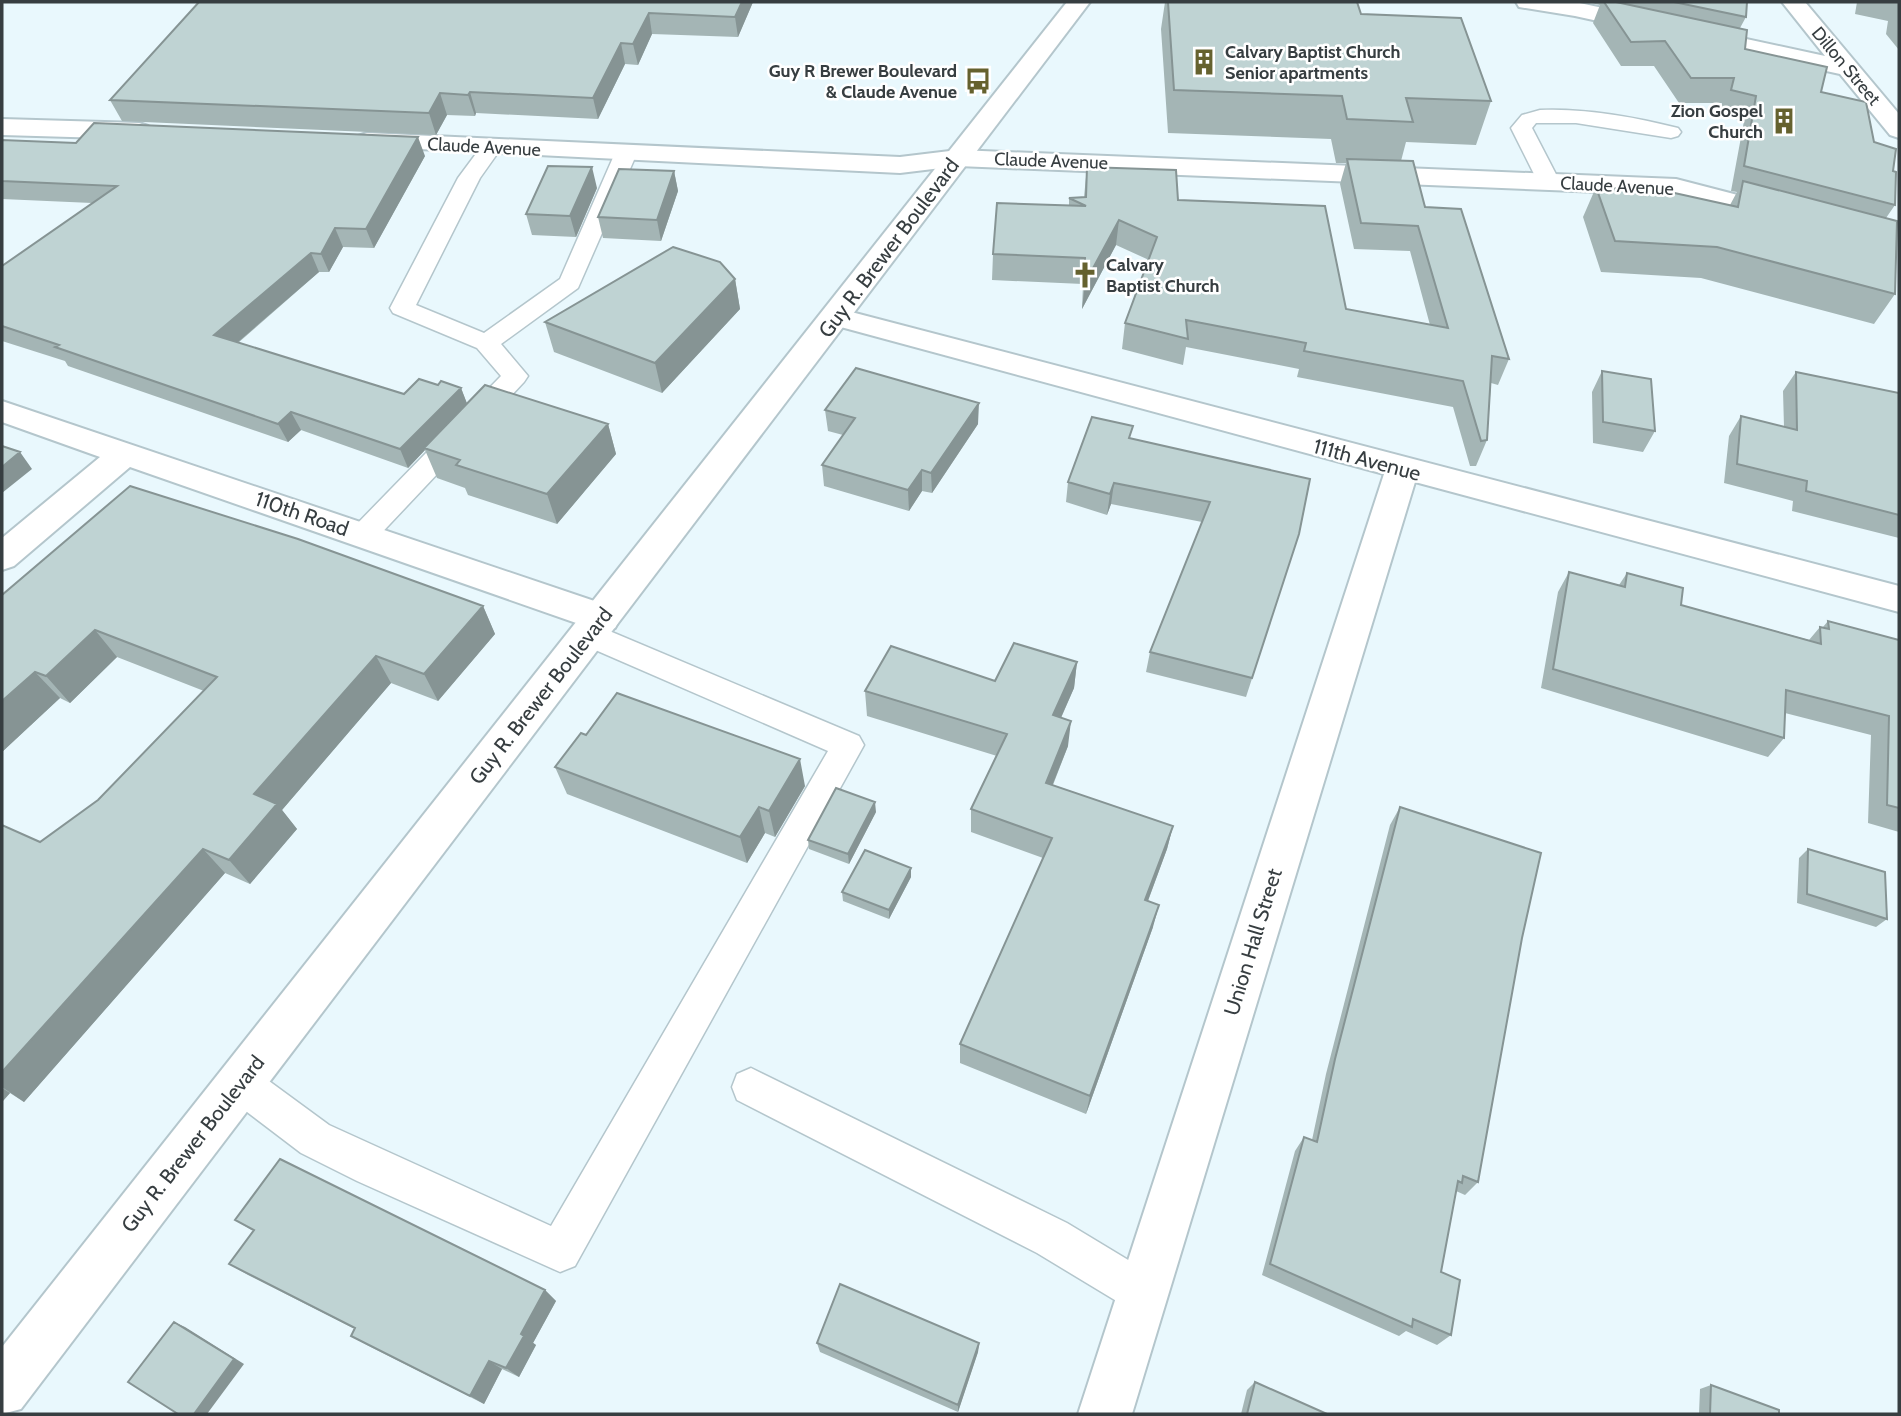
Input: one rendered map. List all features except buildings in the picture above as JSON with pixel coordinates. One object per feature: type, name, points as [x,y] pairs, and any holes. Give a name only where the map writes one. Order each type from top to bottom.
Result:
[{"type":"street","name":"Guy R. Brewer Boulevard","points":[[2,1390],[1079,2]]},
{"type":"street","points":[[1527,2],[1575,9],[1846,68]]},
{"type":"street","name":"Dillon Street","points":[[1793,2],[1899,130]]},
{"type":"street","points":[[2,127],[168,132]]},
{"type":"street","points":[[11,152],[46,128]]},
{"type":"street","name":"Claude Avenue","points":[[343,140],[900,165],[958,158],[1676,187],[1807,222]]},
{"type":"street","name":"111th Avenue","points":[[836,317],[1899,599]]},
{"type":"street","name":"110th Road","points":[[2,411],[363,535],[595,626]]},
{"type":"street","points":[[2,557],[126,453]]},
{"type":"street","name":"Union Hall Street","points":[[1104,1414],[1402,469]]},
{"type":"lane","points":[[1549,182],[1521,128],[1529,119],[1589,118],[1671,132]]},
{"type":"lane","points":[[363,535],[515,376],[486,343],[402,308],[469,178],[491,147]]},
{"type":"lane","points":[[486,343],[570,283],[626,153]]},
{"type":"lane","points":[[240,1083],[315,1139],[371,1167],[560,1251],[848,745],[595,626]]},
{"type":"lane","points":[[751,1087],[1052,1238],[1143,1293]]},
{"type":"place","name":"Calvary Baptist Church Senior apartments","points":[[1204,62]]},
{"type":"place","name":"Guy R Brewer Boulevard & Claude Avenue","points":[[978,81]]},
{"type":"place","name":"Zion Gospel Church","points":[[1784,121]]},
{"type":"place","name":"Calvary Baptist Church","points":[[1085,275]]}]
